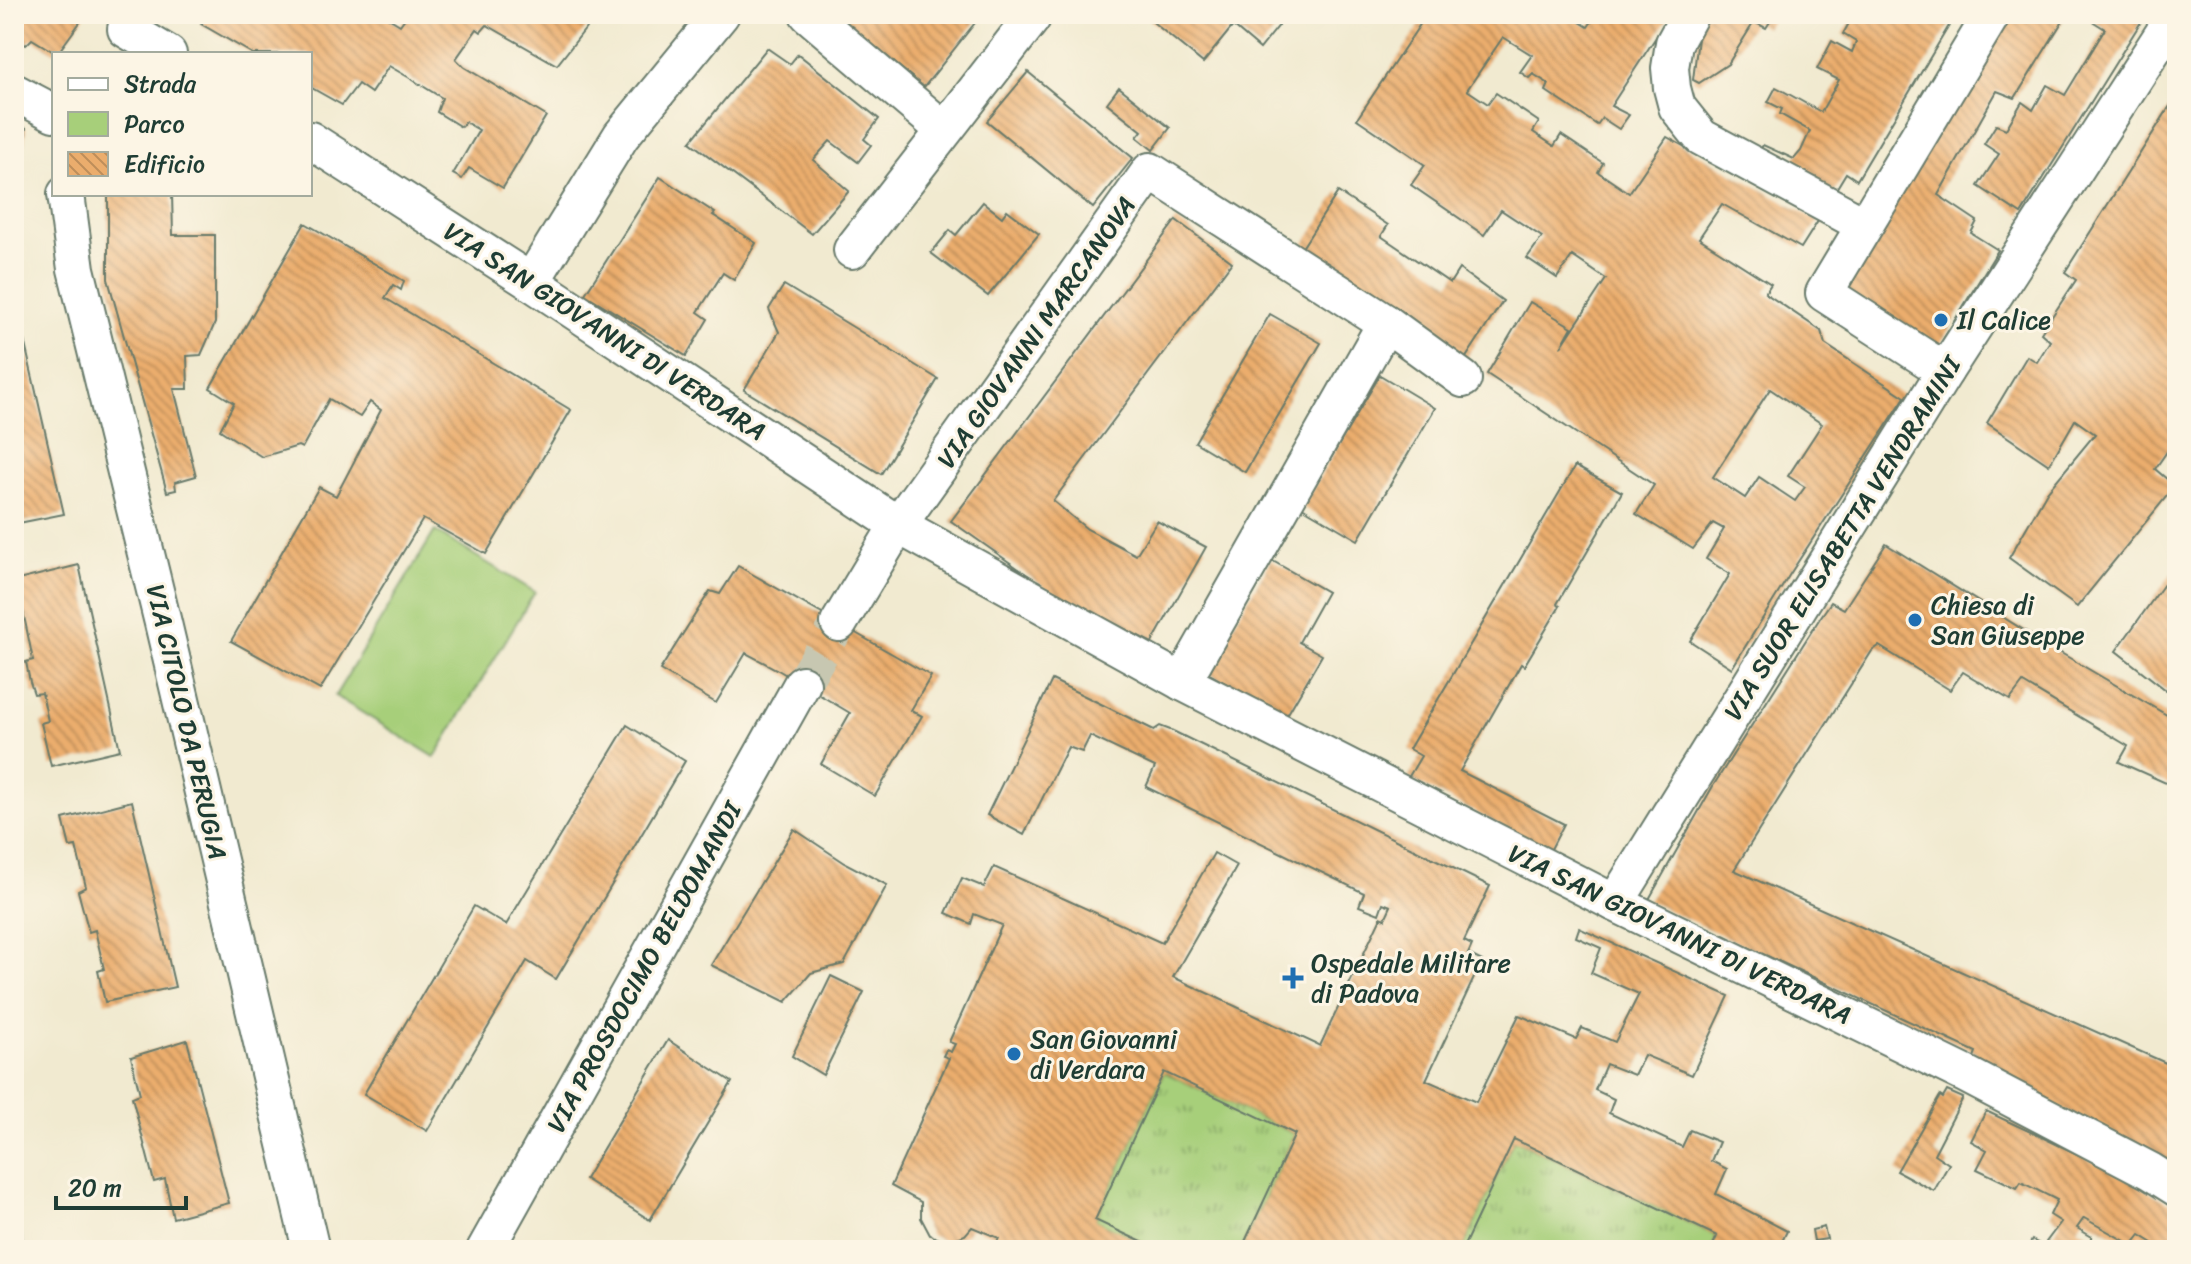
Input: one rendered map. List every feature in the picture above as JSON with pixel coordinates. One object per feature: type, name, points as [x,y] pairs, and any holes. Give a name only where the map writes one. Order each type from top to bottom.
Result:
[{"type":"street","points":[[531,282],[621,136],[721,14]]},
{"type":"street","points":[[808,14],[943,129]]},
{"type":"street","points":[[1690,14],[1674,43],[1670,68],[1677,107],[1701,137],[1863,224]]},
{"type":"street","points":[[1945,371],[1824,293],[1992,14]]},
{"type":"street","name":"VIA SUOR ELISABETTA VENDRAMINI","points":[[1615,903],[1945,371],[2176,14]]},
{"type":"street","points":[[852,250],[1032,18]]},
{"type":"street","points":[[125,32],[164,52]]},
{"type":"street","points":[[14,92],[52,112]]},
{"type":"street","name":"VIA SAN GIOVANNI DI VERDARA","points":[[312,141],[898,525],[1182,682],[1615,903],[1965,1074],[2177,1188]]},
{"type":"street","name":"VIA GIOVANNI MARCANOVA","points":[[898,525],[1150,171],[1386,323],[1463,379]]},
{"type":"street","name":"VIA CITOLO DA PERUGIA","points":[[66,196],[76,269],[311,1250]]},
{"type":"street","points":[[1182,682],[1386,323]]},
{"type":"street","points":[[839,623],[898,525]]},
{"type":"street","name":"VIA PROSDOCIMO BELDOMANDI","points":[[485,1250],[802,684]]},
{"type":"green space","points":[[435,531],[535,592],[435,757],[335,696]]},
{"type":"green space","points":[[1164,1072],[1295,1134],[1241,1250],[1159,1250],[1095,1220]]},
{"type":"green space","points":[[1514,1139],[1717,1236],[1711,1250],[1462,1250]]},
{"type":"building","points":[[14,14],[86,14],[58,52],[32,39],[26,45],[14,37]]},
{"type":"building","points":[[209,14],[382,14],[400,25],[408,14],[597,14],[557,65],[487,25],[481,32],[477,29],[456,59],[464,67],[546,116],[503,188],[469,168],[462,179],[453,174],[479,130],[465,122],[461,127],[437,112],[442,98],[389,66],[371,93],[358,84],[342,105],[312,88],[312,52],[250,52],[201,24]]},
{"type":"building","points":[[835,14],[982,14],[924,87]]},
{"type":"building","points":[[1143,14],[1288,14],[1260,49],[1233,26],[1203,63]]},
{"type":"building","points":[[1427,14],[1567,14],[1588,27],[1597,14],[1671,14],[1611,106],[1629,115],[1619,129],[1602,118],[1597,125],[1546,91],[1549,84],[1533,74],[1529,78],[1520,72],[1532,55],[1503,37],[1467,90],[1488,104],[1496,93],[1539,122],[1533,132],[1554,146],[1561,135],[1603,163],[1598,172],[1629,193],[1667,137],[1818,221],[1801,248],[1722,204],[1699,238],[1771,284],[1765,293],[1821,331],[1825,344],[1905,397],[1732,668],[1690,641],[1730,574],[1706,559],[1724,529],[1713,523],[1693,549],[1636,514],[1654,485],[1487,374],[1530,302],[1572,327],[1561,347],[1606,279],[1572,256],[1557,278],[1527,258],[1542,237],[1501,210],[1484,235],[1411,185],[1425,165],[1357,119]],"holes":[[[1770,389],[1822,424],[1788,476],[1805,487],[1795,501],[1759,477],[1745,498],[1713,477]]]},
{"type":"building","points":[[1701,14],[1775,14],[1766,28],[1754,22],[1728,64],[1699,83],[1693,80]]},
{"type":"building","points":[[1854,14],[1956,14],[1857,180],[1846,173],[1832,196],[1756,157],[1763,145],[1794,159],[1801,151],[1810,131],[1780,114],[1782,109],[1768,102],[1776,87],[1821,112],[1839,80],[1817,69],[1832,41],[1852,52],[1856,42],[1843,34]]},
{"type":"building","points":[[2000,14],[2067,14],[2015,98],[1997,91],[1938,195],[1977,221],[1971,233],[1998,250],[1937,349],[1839,297]]},
{"type":"building","points":[[2088,14],[2146,14],[2021,214],[1978,186],[1999,154],[1984,144],[1996,125],[2006,129],[2022,102],[2033,110],[2047,85],[2065,95],[2105,29],[2089,19]]},
{"type":"building","points":[[767,48],[790,64],[798,54],[879,119],[864,139],[871,145],[858,162],[830,141],[813,160],[849,191],[812,234],[690,142]]},
{"type":"building","points":[[1028,72],[1133,158],[1093,208],[987,121]]},
{"type":"building","points":[[1119,87],[1170,128],[1153,150],[1137,137],[1142,131],[1107,103]]},
{"type":"building","points":[[2177,95],[2177,437],[2155,469],[2175,486],[2077,607],[2009,558],[2047,492],[2095,434],[2075,420],[2049,465],[1987,423],[2027,356],[2037,362],[2050,341],[2041,333],[2076,280],[2065,272]]},
{"type":"building","points":[[14,127],[26,128],[16,210],[14,210]]},
{"type":"building","points":[[660,177],[756,243],[734,280],[723,273],[698,312],[708,319],[686,356],[585,294]]},
{"type":"building","points":[[1338,192],[1388,225],[1381,236],[1450,283],[1459,269],[1503,301],[1465,359],[1302,248]]},
{"type":"building","points":[[108,196],[172,196],[173,235],[215,235],[215,323],[201,355],[187,356],[188,389],[174,389],[196,476],[175,482],[176,490],[167,492],[108,279]]},
{"type":"building","points":[[983,202],[1002,217],[1007,210],[1039,234],[988,296],[931,253],[950,230],[956,235]]},
{"type":"building","points":[[1176,220],[1232,262],[1053,501],[1087,529],[1136,555],[1157,521],[1206,547],[1152,643],[1046,588],[951,521]]},
{"type":"building","points":[[305,223],[404,281],[401,290],[393,285],[385,298],[571,410],[486,554],[423,519],[320,690],[231,641],[319,487],[336,496],[381,410],[370,402],[360,417],[329,399],[302,448],[298,446],[262,457],[220,430],[234,403],[210,388]]},
{"type":"building","points":[[784,285],[938,379],[881,474],[744,390],[779,332],[769,309]]},
{"type":"building","points":[[1270,314],[1321,343],[1245,472],[1195,442]]},
{"type":"building","points":[[22,331],[64,514],[14,524],[14,332]]},
{"type":"building","points":[[1380,375],[1435,408],[1358,540],[1302,507]]},
{"type":"building","points":[[1575,466],[1622,492],[1557,604],[1560,606],[1524,666],[1521,664],[1460,771],[1564,824],[1550,851],[1408,778],[1421,756],[1409,749]]},
{"type":"building","points":[[1886,544],[2049,646],[2177,721],[2177,788],[2119,762],[2128,746],[2023,683],[2010,700],[1963,672],[1950,690],[1879,646],[1872,651],[1734,870],[2177,1068],[2177,1168],[1972,1063],[1976,1052],[1648,901],[1713,786],[1820,618],[1831,602],[1844,609]]},
{"type":"building","points":[[1271,560],[1327,592],[1299,642],[1322,655],[1286,717],[1206,672]]},
{"type":"building","points":[[79,565],[120,750],[51,766],[41,723],[48,721],[42,693],[34,694],[30,682],[26,662],[33,660],[23,611],[16,612],[14,606],[14,581]]},
{"type":"building","points":[[738,566],[931,676],[911,710],[922,716],[875,796],[821,764],[850,713],[778,670],[746,653],[716,703],[660,670],[710,591],[720,594]]},
{"type":"building","points":[[2177,566],[2177,675],[2166,690],[2116,651]]},
{"type":"building","points":[[1052,680],[1154,730],[1160,726],[1173,731],[1490,886],[1464,941],[1472,945],[1468,954],[1482,961],[1426,1080],[1476,1102],[1519,1015],[1576,1039],[1582,1028],[1615,1042],[1639,994],[1591,973],[1601,948],[1576,937],[1579,928],[1729,996],[1692,1075],[1644,1055],[1634,1075],[1606,1064],[1595,1090],[1614,1099],[1609,1113],[1682,1147],[1690,1130],[1719,1142],[1711,1161],[1727,1169],[1716,1194],[1787,1231],[1778,1250],[1711,1250],[1717,1236],[1514,1139],[1462,1250],[1241,1250],[1295,1134],[1164,1072],[1095,1220],[1159,1250],[993,1250],[999,1238],[972,1227],[965,1235],[946,1242],[930,1235],[921,1218],[921,1202],[891,1186],[949,1058],[943,1056],[946,1050],[951,1052],[955,1044],[949,1042],[1002,925],[974,914],[971,924],[946,913],[962,878],[984,887],[994,867],[1162,943],[1214,853],[1237,866],[1173,977],[1320,1046],[1381,917],[1385,919],[1391,906],[1383,903],[1379,914],[1359,906],[1364,893],[1146,787],[1155,767],[1090,736],[1082,752],[1068,747],[1024,835],[987,815]]},
{"type":"building","points":[[627,725],[685,761],[556,979],[527,961],[427,1131],[364,1094],[474,906],[506,925]]},
{"type":"building","points":[[132,801],[175,987],[105,1002],[98,971],[104,969],[95,930],[89,932],[78,891],[86,887],[76,846],[70,847],[63,819]]},
{"type":"building","points":[[794,829],[845,863],[887,885],[844,964],[811,973],[786,1002],[711,965]]},
{"type":"building","points":[[831,976],[864,992],[823,1075],[792,1056]]},
{"type":"building","points":[[187,1040],[229,1203],[173,1218],[165,1179],[154,1182],[132,1097],[140,1094],[131,1057]]},
{"type":"building","points":[[668,1040],[732,1082],[650,1220],[585,1179]]},
{"type":"building","points":[[1947,1091],[1963,1098],[1934,1154],[1949,1164],[1934,1191],[1897,1171],[1940,1096],[1943,1098]]},
{"type":"building","points":[[1986,1111],[2111,1170],[2177,1207],[2177,1250],[2156,1250],[2158,1246],[2140,1235],[2132,1245],[2084,1218],[2077,1228],[2092,1237],[2084,1250],[2026,1250],[2032,1240],[2043,1246],[2061,1222],[2050,1215],[2057,1200],[2021,1182],[2017,1188],[1977,1169],[1987,1150],[1971,1141]]},
{"type":"building","points":[[1824,1227],[1827,1239],[1814,1241],[1812,1230]]},
{"type":"waterway","points":[[14,1230],[19,1250]]},
{"type":"tunnel","points":[[802,684],[839,623]]},
{"type":"place","name":"Il Calice","points":[[1941,320]]},
{"type":"place","name":"Chiesa di San Giuseppe","points":[[1915,620]]},
{"type":"place","name":"Ospedale Militare di Padova","points":[[1293,978]]},
{"type":"place","name":"San Giovanni di Verdara","points":[[1014,1054]]}]
